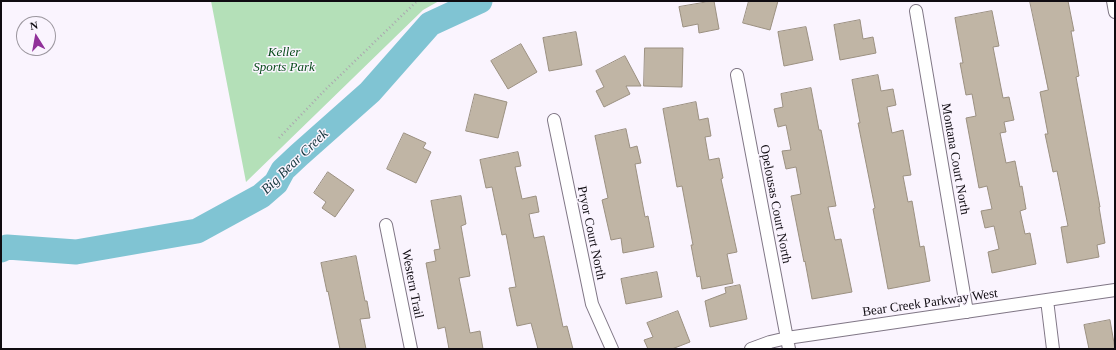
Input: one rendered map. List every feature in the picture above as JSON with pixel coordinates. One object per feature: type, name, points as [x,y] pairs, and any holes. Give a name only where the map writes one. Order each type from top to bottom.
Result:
[{"type":"street","points":[[1113,1],[1115,12]]},
{"type":"street","name":"Montana Court North","points":[[916,11],[967,312]]},
{"type":"street","name":"Opelousas Court North","points":[[737,75],[788,344]]},
{"type":"street","name":"Pryor Court North","points":[[554,120],[592,304],[612,349]]},
{"type":"street","name":"Western Trail","points":[[386,225],[411,349]]},
{"type":"street","name":"Bear Creek Parkway West","points":[[751,349],[770,342],[788,344],[967,312],[1115,290]]},
{"type":"street","points":[[1047,300],[1053,349]]},
{"type":"path","points":[[279,138],[324,91],[417,1]]},
{"type":"green space","name":"Keller Sports Park","points":[[211,1],[439,1],[423,10],[246,182]]},
{"type":"building","points":[[714,1],[719,29],[699,33],[698,24],[683,27],[679,7]]},
{"type":"building","points":[[749,1],[778,1],[770,30],[743,23]]},
{"type":"building","points":[[1030,1],[1068,1],[1074,31],[1071,31],[1079,76],[1076,77],[1100,207],[1105,243],[1097,245],[1099,257],[1067,263],[1061,227],[1068,226],[1057,171],[1053,172],[1045,134],[1048,134],[1040,92],[1048,90]]},
{"type":"building","points":[[992,11],[999,46],[993,47],[1003,98],[1009,97],[1014,120],[1004,122],[1006,132],[1000,133],[1006,163],[1015,161],[1020,187],[1022,186],[1026,209],[1020,211],[1025,234],[1030,233],[1036,264],[992,273],[988,252],[999,249],[994,226],[985,228],[981,211],[992,209],[987,186],[979,188],[966,118],[976,116],[972,94],[966,95],[960,63],[963,63],[955,18]]},
{"type":"building","points":[[860,20],[863,39],[873,37],[876,53],[840,60],[834,25]]},
{"type":"building","points":[[806,27],[813,60],[784,66],[778,32]]},
{"type":"building","points":[[576,32],[582,65],[549,71],[543,38]]},
{"type":"building","points":[[521,44],[537,72],[508,89],[491,61]]},
{"type":"building","points":[[645,48],[683,48],[682,87],[644,86]]},
{"type":"building","points":[[625,56],[641,86],[626,86],[630,94],[604,107],[596,91],[604,87],[596,71]]},
{"type":"building","points":[[878,75],[881,91],[893,89],[896,105],[887,107],[892,133],[903,130],[911,175],[903,176],[908,202],[912,201],[920,247],[924,246],[930,281],[888,289],[873,209],[875,208],[858,123],[860,123],[852,80]]},
{"type":"building","points":[[811,88],[836,206],[828,207],[835,240],[841,239],[852,292],[812,299],[791,196],[801,194],[796,167],[786,169],[782,151],[791,150],[786,125],[778,127],[774,109],[783,107],[781,94]]},
{"type":"building","points":[[475,94],[507,102],[498,138],[466,131]]},
{"type":"building","points":[[696,102],[699,120],[708,118],[711,136],[705,137],[709,160],[719,158],[723,178],[721,179],[737,252],[727,254],[733,283],[702,289],[700,276],[697,277],[691,245],[693,245],[682,186],[677,187],[663,109]]},
{"type":"building","points":[[626,129],[630,148],[637,146],[641,163],[635,164],[645,217],[648,216],[654,247],[623,253],[621,238],[611,240],[602,200],[608,198],[595,136]]},
{"type":"building","points":[[404,133],[426,143],[423,148],[431,152],[416,183],[387,169]]},
{"type":"building","points":[[518,152],[521,166],[515,167],[522,199],[536,196],[539,212],[529,214],[534,238],[544,236],[563,327],[567,326],[573,349],[538,349],[531,323],[517,326],[509,288],[516,287],[506,234],[502,235],[492,187],[486,188],[480,160]]},
{"type":"building","points":[[328,172],[354,190],[335,217],[322,208],[326,202],[314,193]]},
{"type":"building","points":[[461,196],[466,224],[461,226],[470,276],[459,278],[470,333],[480,331],[483,349],[449,349],[445,327],[438,329],[426,263],[436,261],[434,250],[440,249],[431,201]]},
{"type":"building","points":[[356,256],[370,318],[360,319],[366,349],[340,349],[321,263]]},
{"type":"building","points":[[657,272],[662,297],[626,304],[621,279]]},
{"type":"building","points":[[740,285],[747,319],[710,327],[705,301],[726,293],[725,288]]},
{"type":"building","points":[[678,311],[690,342],[672,349],[648,349],[644,340],[653,337],[647,323]]},
{"type":"building","points":[[1110,320],[1115,349],[1089,349],[1084,325]]},
{"type":"waterway","name":"Big Bear Creek","points":[[1,250],[7,247],[76,252],[197,231],[261,196],[276,183],[283,170],[370,92],[430,24],[480,1]]}]
